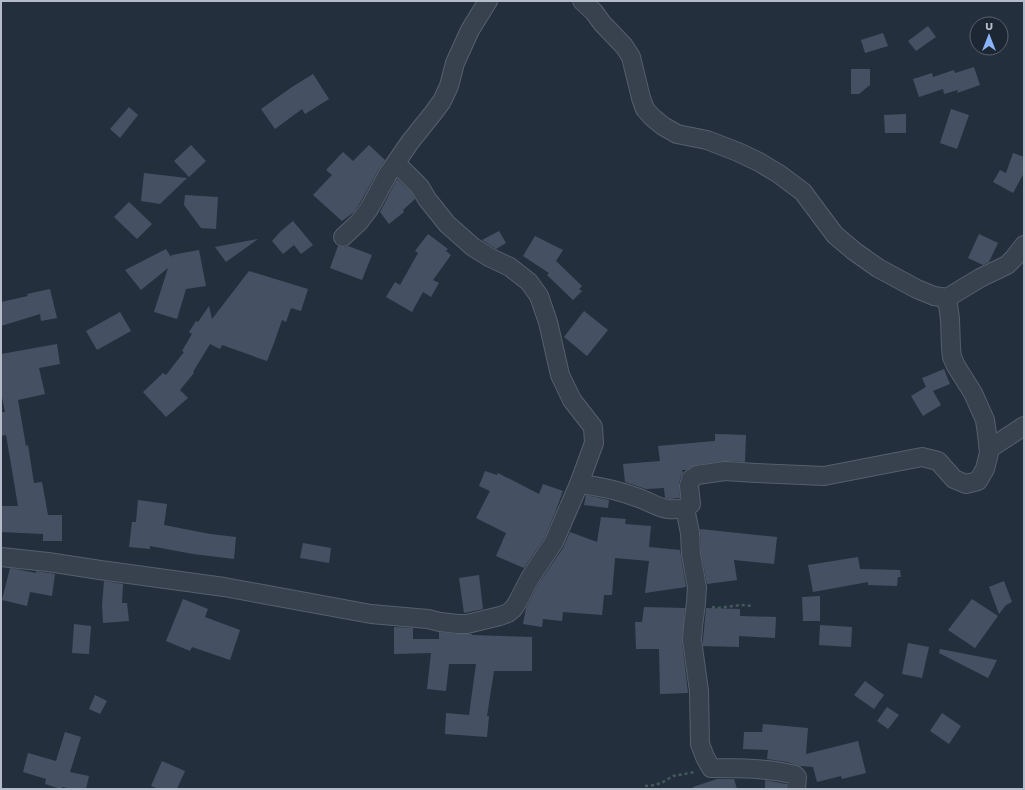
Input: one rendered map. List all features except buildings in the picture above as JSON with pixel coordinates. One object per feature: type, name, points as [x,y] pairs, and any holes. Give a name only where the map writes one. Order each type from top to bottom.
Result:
[{"type":"street","points":[[343,237],[359,222],[369,209],[396,162],[442,101],[449,86],[455,63],[470,30],[488,1]]},
{"type":"street","points":[[582,1],[594,12],[602,23],[624,46],[631,57],[641,98],[645,109],[652,117],[663,126],[677,134],[707,140],[738,152],[760,162],[779,174],[803,192],[835,235],[878,268],[917,289],[934,296],[953,294],[987,274],[1007,265],[1024,245]]},
{"type":"street","points":[[1,557],[224,586],[371,614],[420,618],[458,624],[468,624],[500,616],[513,609],[530,578],[554,542],[579,484],[594,443],[592,427],[572,400],[560,374],[548,322],[539,296],[529,282],[510,267],[473,247],[447,224],[427,199],[420,187],[396,162]]},
{"type":"street","points":[[579,484],[610,489],[669,510],[686,508],[691,504],[689,486],[691,478],[697,475],[725,471],[756,474],[824,476],[922,457],[938,461],[954,478],[966,484],[978,481],[985,469],[989,449],[985,420],[972,392],[952,357],[950,319],[953,294]]},
{"type":"street","points":[[989,449],[1024,426]]},
{"type":"street","points":[[686,508],[696,587],[696,603],[692,640],[698,690],[700,744],[705,757],[711,768],[752,769],[795,775],[797,777],[796,789]]},
{"type":"path","points":[[696,603],[717,608],[741,605],[752,606]]},
{"type":"path","points":[[644,786],[655,785],[680,774],[687,774],[711,768]]}]
